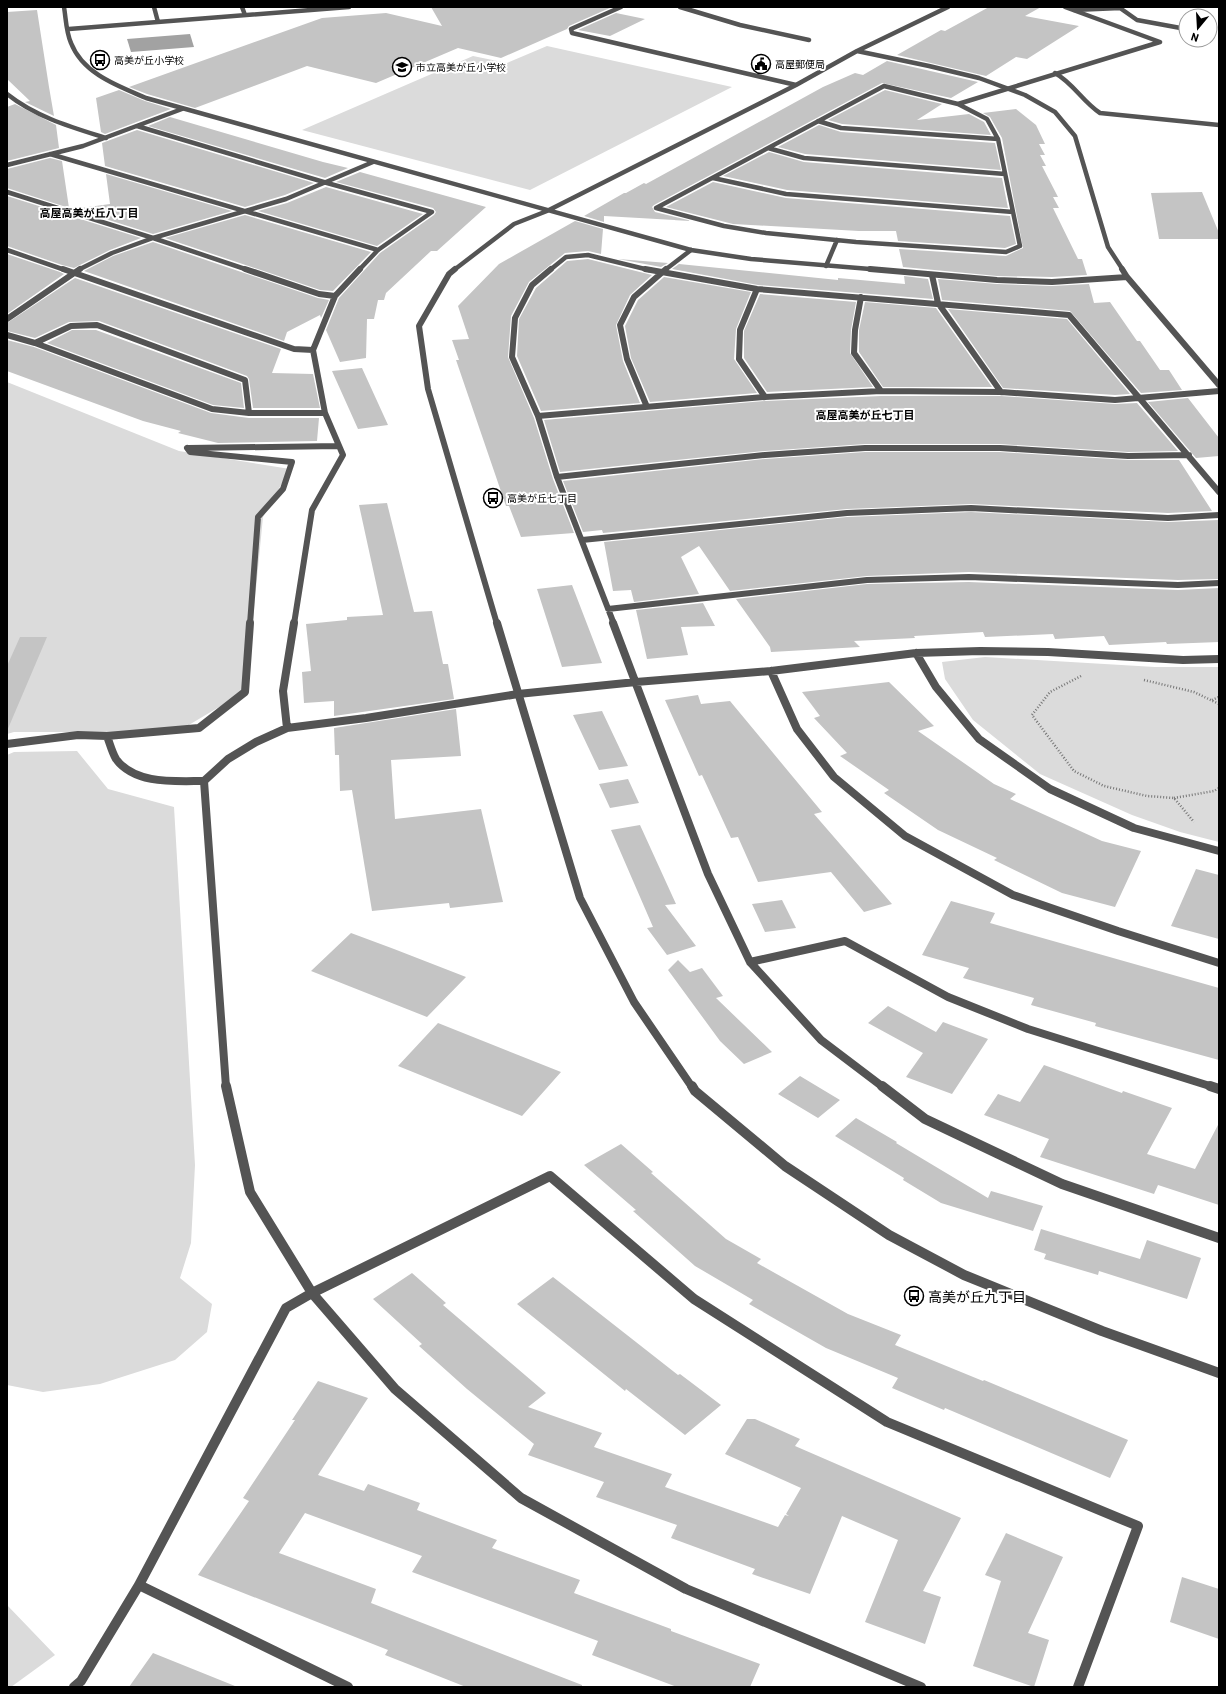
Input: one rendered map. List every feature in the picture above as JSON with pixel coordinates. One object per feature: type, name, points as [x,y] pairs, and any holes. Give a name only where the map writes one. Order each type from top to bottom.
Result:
[{"type":"street","points":[[64,7],[71,44],[85,66],[116,85],[146,98],[691,250],[751,259],[997,280],[1052,282],[1127,277]]},
{"type":"street","points":[[154,7],[158,22]]},
{"type":"street","points":[[242,7],[245,15]]},
{"type":"street","points":[[69,29],[349,7]]},
{"type":"street","points":[[621,7],[571,29],[572,33],[796,85]]},
{"type":"street","points":[[680,7],[740,25],[809,40]]},
{"type":"street","points":[[948,7],[857,51],[796,85],[547,211],[514,224],[449,274],[419,326],[428,388],[580,898],[634,1002],[695,1091],[785,1166],[889,1235],[964,1276],[1102,1331],[1219,1373]]},
{"type":"street","points":[[958,104],[1160,42],[1065,7]]},
{"type":"street","points":[[1074,10],[1083,8],[1125,7]]},
{"type":"street","points":[[1120,8],[1137,20],[1178,28]]},
{"type":"street","points":[[857,51],[974,77],[1009,88],[1047,106],[1065,122],[1075,136],[1108,247],[1127,277],[1219,385]]},
{"type":"street","points":[[1055,73],[1064,77],[1091,108],[1100,114],[1219,125]]},
{"type":"street","points":[[884,86],[958,104],[987,119],[998,138],[1020,246],[1006,252],[838,240],[765,233],[702,221],[656,208],[818,121],[884,86]]},
{"type":"street","points":[[7,94],[16,102],[62,124],[106,138]]},
{"type":"street","points":[[7,165],[83,146],[182,109]]},
{"type":"street","points":[[818,121],[841,128],[998,138]]},
{"type":"street","points":[[137,126],[327,183],[432,212],[378,250],[335,296],[313,350],[325,413],[343,455],[312,510],[284,691],[287,728]]},
{"type":"street","points":[[768,148],[804,158],[1006,174]]},
{"type":"street","points":[[50,154],[378,250]]},
{"type":"street","points":[[7,319],[74,272],[112,253],[153,238],[286,200],[373,162]]},
{"type":"street","points":[[713,178],[786,194],[1013,212]]},
{"type":"street","points":[[7,192],[153,238],[319,294],[335,296]]},
{"type":"street","points":[[826,266],[838,240]]},
{"type":"street","points":[[7,250],[294,349],[313,350]]},
{"type":"street","points":[[647,407],[626,359],[620,325],[634,297],[661,273],[691,250]]},
{"type":"street","points":[[1219,492],[1069,315],[757,289],[661,273],[588,254],[566,257],[532,285],[515,318],[512,357],[538,416],[557,477],[708,874],[750,962],[821,1040],[925,1119],[1062,1184],[1219,1238]]},
{"type":"street","points":[[932,275],[938,303],[1001,392]]},
{"type":"street","points":[[757,289],[740,330],[739,359],[765,397]]},
{"type":"street","points":[[861,297],[855,330],[854,352],[881,390]]},
{"type":"street","points":[[35,343],[71,326],[97,325],[244,380],[249,413]]},
{"type":"street","points":[[7,335],[35,343],[212,409],[249,413],[325,413]]},
{"type":"street","points":[[538,416],[765,397],[881,390],[1001,392],[1115,400],[1219,391]]},
{"type":"street","points":[[7,744],[78,735],[107,736],[199,728],[245,692],[258,517],[283,489],[292,462],[190,452],[187,448],[339,446]]},
{"type":"street","points":[[557,477],[765,455],[865,448],[1000,448],[1128,456],[1189,455]]},
{"type":"street","points":[[582,540],[847,513],[971,508],[1168,518],[1219,515]]},
{"type":"street","points":[[608,609],[867,580],[969,577],[1178,585],[1219,583]]},
{"type":"street","points":[[107,736],[118,761],[137,774],[171,781],[204,781],[228,759],[256,742],[287,728],[374,717],[518,694],[636,682],[771,672],[916,653],[980,651],[1082,654],[1183,660],[1219,659]]},
{"type":"street","points":[[916,653],[936,687],[979,739],[1050,789],[1134,828],[1219,850]]},
{"type":"street","points":[[771,672],[797,728],[834,778],[905,836],[1013,895],[1118,931],[1219,963]]},
{"type":"street","points":[[204,781],[226,1092],[250,1192],[312,1293],[395,1389],[521,1498],[686,1589],[921,1687]]},
{"type":"street","points":[[750,962],[845,941],[948,997],[1028,1029],[1219,1089]]},
{"type":"street","points":[[74,1687],[81,1681],[139,1585],[286,1308],[312,1293],[550,1176],[694,1299],[887,1422],[1138,1526],[1078,1687]]},
{"type":"street","points":[[139,1585],[348,1687]]},
{"type":"path","points":[[1082,654],[1088,672],[1050,692],[1032,715],[1074,771],[1104,786],[1147,796],[1174,798],[1214,791],[1219,788]]},
{"type":"path","points":[[1142,679],[1194,692],[1219,704]]},
{"type":"path","points":[[1212,700],[1219,697]]},
{"type":"path","points":[[1174,798],[1196,823]]},
{"type":"shaded area","points":[[190,34],[194,47],[131,52],[127,39]]},
{"type":"shaded area","points":[[547,46],[732,87],[530,190],[302,130],[473,56],[507,63]]},
{"type":"shaded area","points":[[7,382],[179,451],[290,469],[263,517],[246,691],[177,732],[14,732],[7,734]]},
{"type":"shaded area","points":[[985,657],[1155,667],[1219,667],[1219,842],[1180,832],[1132,815],[1040,774],[973,720],[945,679],[942,662]]},
{"type":"shaded area","points":[[77,751],[108,789],[174,807],[195,1165],[191,1243],[180,1278],[212,1304],[207,1332],[175,1360],[100,1384],[43,1392],[7,1385],[7,755],[14,752]]},
{"type":"shaded area","points":[[7,1605],[55,1655],[11,1687],[7,1687]]},
{"type":"building","points":[[431,7],[612,7],[569,26],[567,29],[501,58],[458,48],[376,83],[307,66],[195,108],[147,94],[129,87],[322,18],[386,13],[442,26]]},
{"type":"building","points":[[989,7],[1041,7],[1025,16],[1079,26],[1027,59],[1016,57],[986,76],[897,55],[941,30],[945,31]]},
{"type":"building","points":[[37,10],[54,116],[25,102],[30,101],[7,79],[7,12]]},
{"type":"building","points":[[616,13],[645,19],[610,36],[578,30]]},
{"type":"building","points":[[887,61],[978,82],[951,98],[882,83],[652,207],[655,212],[692,221],[604,216],[604,222],[584,216],[624,193],[644,183],[646,184],[823,87],[855,73],[863,75]]},
{"type":"building","points":[[119,90],[145,101],[171,109],[105,134],[101,132],[96,98]]},
{"type":"building","points":[[885,90],[942,104],[917,120],[969,114],[984,122],[991,135],[842,124],[828,120]]},
{"type":"building","points":[[15,104],[56,125],[59,148],[7,161],[7,107]]},
{"type":"building","points":[[1016,109],[1036,125],[1045,144],[1039,144],[1045,155],[1040,155],[1046,166],[1042,166],[1058,197],[1053,197],[1059,208],[1053,208],[1078,259],[1082,259],[1087,275],[1052,277],[997,276],[903,267],[899,249],[1006,256],[1023,248],[1002,138],[990,117],[983,113]]},
{"type":"building","points":[[170,117],[348,168],[325,178],[148,126]]},
{"type":"building","points":[[819,125],[841,132],[995,143],[1001,170],[805,154],[778,147]]},
{"type":"building","points":[[137,130],[314,183],[285,195],[245,207],[105,166],[102,143]]},
{"type":"building","points":[[769,152],[804,162],[1002,178],[1008,208],[787,190],[723,176]]},
{"type":"building","points":[[50,158],[62,161],[69,208],[7,188],[7,169]]},
{"type":"building","points":[[360,172],[486,207],[437,251],[431,251],[386,293],[384,300],[378,300],[374,319],[367,319],[366,358],[340,362],[326,330],[339,298],[380,253],[434,215],[436,212],[433,208],[336,182]]},
{"type":"building","points":[[106,174],[232,211],[153,234],[74,209],[110,204]]},
{"type":"building","points":[[713,182],[786,198],[1010,216],[1016,244],[1005,248],[898,241],[896,231],[859,231],[733,224],[666,207]]},
{"type":"building","points":[[326,187],[423,214],[377,246],[258,211],[287,203]]},
{"type":"building","points":[[1202,192],[1219,233],[1219,239],[1159,239],[1151,193]]},
{"type":"building","points":[[7,196],[141,238],[110,250],[74,268],[62,265],[7,246]]},
{"type":"building","points":[[245,215],[371,252],[333,291],[320,290],[165,238]]},
{"type":"building","points":[[575,221],[603,229],[601,254],[588,251],[565,253],[529,282],[511,316],[508,357],[534,418],[553,479],[574,533],[521,537],[509,506],[506,506],[456,360],[459,360],[452,340],[469,339],[458,306],[499,264]]},
{"type":"building","points":[[153,242],[318,298],[329,300],[321,318],[320,315],[287,332],[284,341],[84,271],[113,256]]},
{"type":"building","points":[[7,254],[60,272],[64,274],[7,314]]},
{"type":"building","points":[[588,259],[652,275],[630,295],[616,325],[623,361],[640,403],[541,411],[517,356],[519,319],[536,288],[567,261]]},
{"type":"building","points":[[618,259],[668,263],[661,267]]},
{"type":"building","points":[[679,264],[838,280],[838,278],[905,284],[904,276],[928,279],[933,299],[758,285],[672,269]]},
{"type":"building","points":[[664,277],[751,292],[736,329],[734,359],[757,393],[650,402],[631,358],[625,326],[638,300]]},
{"type":"building","points":[[75,278],[281,349],[272,373],[313,374],[320,408],[253,408],[249,379],[247,376],[99,321],[69,322],[35,338],[7,331],[7,323]]},
{"type":"building","points":[[938,279],[997,284],[1052,286],[1089,284],[1094,303],[1110,302],[1137,341],[1140,341],[1160,370],[1169,370],[1182,390],[1141,393],[1070,311],[942,300]]},
{"type":"building","points":[[760,294],[856,302],[851,330],[850,353],[873,387],[767,392],[744,358],[744,331]]},
{"type":"building","points":[[865,302],[936,308],[992,387],[883,387],[859,352],[859,330]]},
{"type":"building","points":[[948,309],[1067,319],[1130,394],[1115,395],[1003,388]]},
{"type":"building","points":[[72,330],[96,330],[241,383],[244,408],[213,405],[47,343]]},
{"type":"building","points":[[7,340],[34,347],[211,413],[249,418],[319,418],[317,441],[218,443],[178,433],[181,431],[143,421],[7,371]]},
{"type":"building","points":[[362,368],[388,425],[358,429],[332,371]]},
{"type":"building","points":[[881,396],[1001,396],[1115,404],[1137,403],[1178,451],[1128,452],[1000,444],[865,444],[765,451],[560,472],[544,420],[765,401]]},
{"type":"building","points":[[1188,398],[1219,438],[1219,456],[1196,458],[1148,402]]},
{"type":"building","points":[[865,452],[1000,452],[1128,460],[1179,460],[1212,511],[1168,513],[971,504],[847,509],[603,533],[602,530],[583,532],[563,481],[765,459]]},
{"type":"building","points":[[387,503],[414,612],[432,611],[443,664],[448,664],[454,699],[334,716],[334,701],[304,703],[302,672],[311,671],[306,624],[347,620],[347,617],[383,615],[359,505]]},
{"type":"building","points":[[971,512],[1168,522],[1218,520],[1219,579],[1178,580],[969,572],[867,576],[730,591],[699,546],[681,557],[699,594],[634,602],[631,590],[613,591],[604,542],[847,517]]},
{"type":"building","points":[[969,582],[1178,590],[1219,588],[1219,642],[1167,644],[1166,642],[1109,645],[1104,636],[1055,639],[1053,634],[985,637],[983,632],[914,636],[915,638],[854,641],[860,647],[771,652],[770,647],[736,599],[867,584]]},
{"type":"building","points":[[572,585],[602,663],[562,667],[537,589]]},
{"type":"building","points":[[703,603],[715,626],[681,627],[688,655],[647,659],[636,610]]},
{"type":"building","points":[[20,637],[47,637],[7,731],[7,666]]},
{"type":"building","points":[[889,682],[934,726],[918,731],[994,784],[1016,794],[1010,799],[1102,841],[1141,851],[1115,907],[1062,893],[994,860],[997,858],[938,830],[884,793],[889,790],[840,756],[847,753],[814,718],[820,716],[802,692]]},
{"type":"building","points":[[698,695],[701,704],[730,701],[822,812],[814,814],[892,904],[864,912],[831,872],[758,882],[738,837],[731,838],[702,775],[699,776],[665,700]]},
{"type":"building","points":[[456,709],[461,756],[391,760],[395,819],[481,809],[503,902],[450,908],[449,903],[372,911],[352,790],[340,791],[339,755],[335,755],[334,728]]},
{"type":"building","points":[[602,711],[628,766],[599,770],[573,715]]},
{"type":"building","points":[[628,779],[639,803],[610,808],[599,784]]},
{"type":"building","points":[[640,825],[676,904],[665,905],[696,946],[667,955],[647,928],[653,927],[611,830]]},
{"type":"building","points":[[1196,869],[1219,875],[1219,939],[1171,926]]},
{"type":"building","points":[[782,900],[796,928],[765,932],[752,904]]},
{"type":"building","points":[[951,901],[995,913],[990,923],[1219,988],[1219,1060],[1095,1026],[1096,1023],[1031,1005],[1034,998],[963,978],[969,968],[922,955]]},
{"type":"building","points":[[351,933],[466,977],[427,1017],[311,971]]},
{"type":"building","points":[[678,960],[690,972],[702,968],[723,996],[716,998],[772,1052],[744,1064],[720,1041],[668,970]]},
{"type":"building","points":[[888,1006],[936,1032],[943,1022],[988,1039],[952,1094],[906,1077],[923,1053],[868,1023]]},
{"type":"building","points":[[438,1023],[561,1072],[522,1116],[398,1066]]},
{"type":"building","points":[[1044,1065],[1122,1093],[1123,1091],[1172,1108],[1147,1154],[1195,1169],[1219,1123],[1219,1205],[1158,1185],[1154,1194],[1040,1157],[1049,1139],[984,1115],[998,1094],[1020,1102]]},
{"type":"building","points":[[800,1076],[840,1100],[818,1118],[778,1094]]},
{"type":"building","points":[[856,1118],[988,1198],[991,1191],[1043,1206],[1033,1231],[941,1203],[903,1180],[904,1178],[835,1136]]},
{"type":"building","points":[[621,1144],[653,1172],[651,1173],[726,1239],[761,1259],[757,1263],[848,1314],[901,1335],[895,1345],[1128,1440],[1110,1478],[945,1408],[944,1410],[892,1388],[898,1378],[826,1348],[749,1304],[753,1300],[695,1266],[633,1211],[636,1210],[584,1165]]},
{"type":"building","points":[[1041,1229],[1140,1259],[1147,1240],[1201,1258],[1187,1299],[1099,1271],[1098,1275],[1044,1259],[1046,1254],[1034,1250]]},
{"type":"building","points":[[412,1273],[446,1303],[443,1305],[546,1393],[528,1407],[602,1433],[594,1447],[672,1474],[665,1487],[778,1527],[785,1515],[789,1516],[786,1514],[801,1488],[725,1454],[747,1419],[755,1419],[800,1439],[795,1446],[961,1518],[923,1591],[941,1597],[925,1644],[865,1622],[898,1540],[842,1516],[810,1594],[752,1574],[755,1569],[671,1538],[677,1525],[596,1497],[604,1482],[528,1455],[534,1444],[467,1389],[419,1346],[422,1344],[373,1299]]},
{"type":"building","points":[[553,1277],[678,1375],[680,1374],[721,1405],[685,1435],[626,1389],[625,1391],[517,1304]]},
{"type":"building","points":[[318,1381],[368,1398],[318,1475],[364,1491],[368,1484],[420,1503],[417,1510],[497,1540],[492,1548],[580,1580],[574,1593],[760,1664],[750,1687],[677,1687],[592,1655],[598,1641],[412,1572],[422,1556],[305,1513],[279,1553],[376,1589],[371,1603],[582,1685],[582,1687],[466,1687],[385,1655],[388,1650],[198,1575],[249,1501],[243,1498],[295,1420],[292,1420]]},
{"type":"building","points":[[1006,1533],[1063,1557],[1028,1633],[1049,1640],[1034,1687],[973,1666],[1001,1581],[985,1575]]},
{"type":"building","points":[[1182,1577],[1219,1589],[1219,1639],[1170,1622]]},
{"type":"building","points":[[153,1653],[235,1686],[235,1687],[129,1687]]},
{"type":"place","name":"高美が丘小学校","points":[[100,60]]},
{"type":"place","name":"高屋郵便局","points":[[761,64]]},
{"type":"place","name":"市立高美が丘小学校","points":[[402,67]]},
{"type":"place","name":"高美が丘七丁目","points":[[493,498]]},
{"type":"place","name":"高美が丘九丁目","points":[[914,1296]]},
{"type":"district","name":"高屋高美が丘八丁目","points":[[89,212]]},
{"type":"district","name":"高屋高美が丘七丁目","points":[[865,414]]}]
